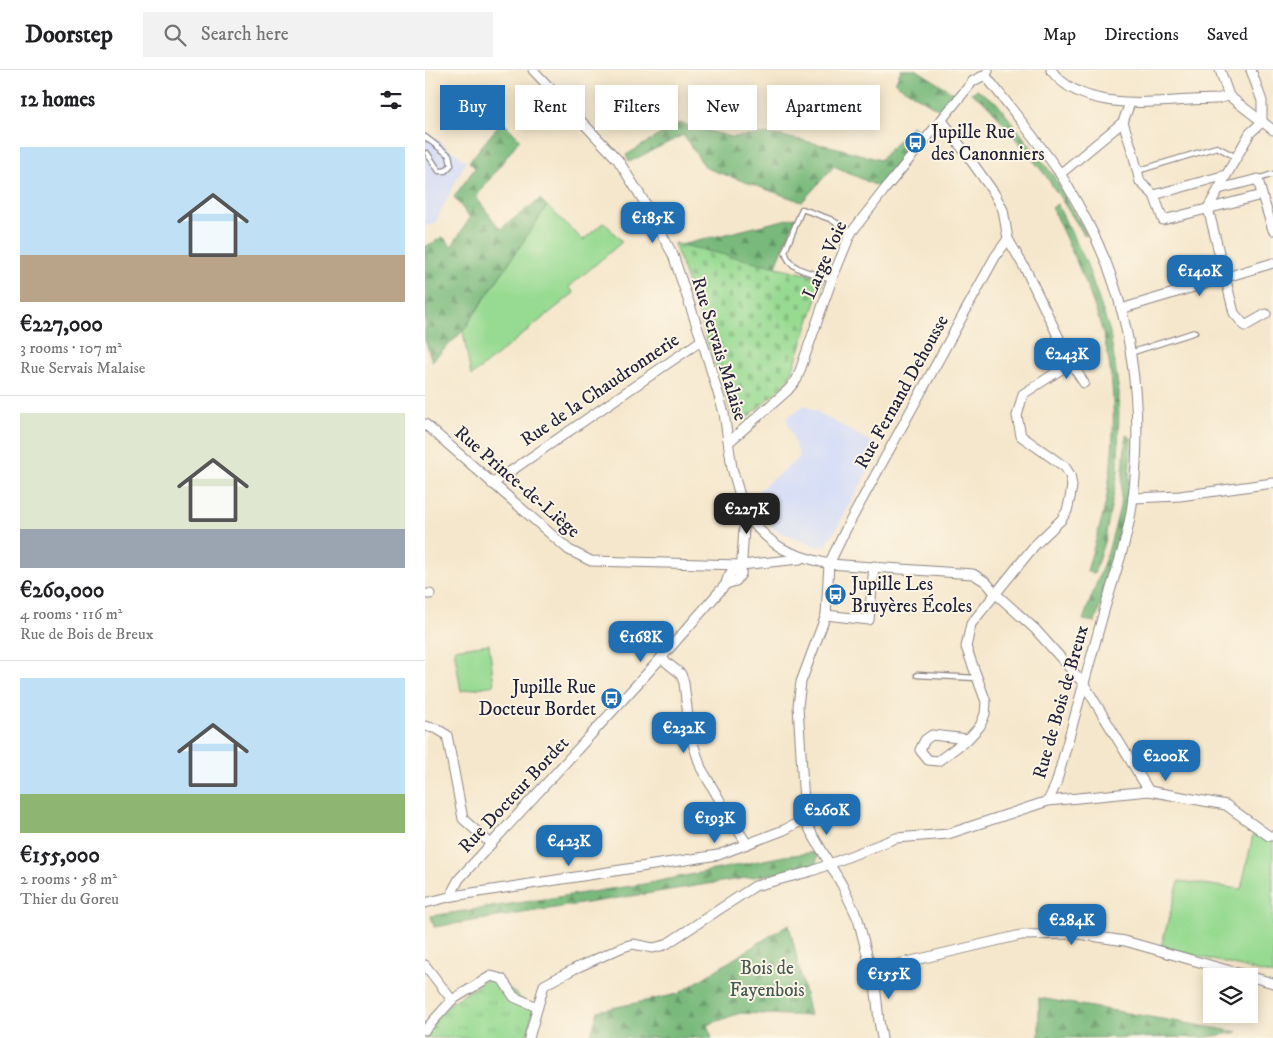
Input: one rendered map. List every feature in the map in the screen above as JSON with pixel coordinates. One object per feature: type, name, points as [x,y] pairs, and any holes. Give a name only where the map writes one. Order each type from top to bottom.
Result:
[{"type":"street","name":"Rue Servais Malaise","points":[[533,70],[618,160],[645,203],[673,255],[724,413],[732,468],[745,513],[741,565]]},
{"type":"street","points":[[1051,70],[1058,78],[1088,97],[1130,103],[1216,99],[1229,96]]},
{"type":"street","points":[[1219,70],[1229,96],[1273,130]]},
{"type":"street","points":[[1251,70],[1262,101],[1262,122],[1250,133],[1208,208],[1235,313],[1245,326],[1266,314]]},
{"type":"street","name":"Large Voie","points":[[729,442],[788,390],[797,379],[832,279],[851,233],[973,81],[987,72]]},
{"type":"street","name":"Rue de Bois de Breux","points":[[529,1038],[543,986],[574,969],[628,945],[633,944],[653,948],[665,945],[755,886],[812,871],[896,838],[948,834],[1048,801],[1056,784],[1125,541],[1133,498],[1137,427],[1136,402],[1130,353],[1121,309],[1090,227],[1060,174],[987,72]]},
{"type":"street","points":[[1060,174],[1123,122],[1130,103]]},
{"type":"street","points":[[942,120],[994,193],[1003,210],[1008,239],[1027,272],[1071,363],[1085,383]]},
{"type":"street","points":[[1123,122],[1140,182],[1154,195],[1163,220],[1262,195]]},
{"type":"street","points":[[1154,195],[1226,175]]},
{"type":"street","points":[[1219,189],[1258,179],[1273,230]]},
{"type":"street","name":"Rue Fernand Dehousse","points":[[829,564],[851,519],[995,257],[1008,239]]},
{"type":"street","points":[[1121,309],[1273,263]]},
{"type":"street","name":"Rue de la Chaudronnerie","points":[[492,484],[702,340]]},
{"type":"street","points":[[968,739],[932,735],[925,740],[920,750],[928,760],[938,761],[968,739],[980,726],[985,714],[986,702],[966,646],[971,624],[1035,545],[1061,520],[1067,511],[1072,486],[1070,475],[1065,467],[1021,436],[1017,416],[1023,394],[1071,363]]},
{"type":"street","name":"Rue Prince-de-Liège","points":[[425,424],[569,550],[591,561],[741,565],[808,558]]},
{"type":"street","points":[[1133,498],[1180,496],[1273,483]]},
{"type":"street","points":[[745,513],[757,528],[779,548],[789,553],[829,564],[973,574],[986,582],[995,593],[1035,629],[1083,684],[1149,791]]},
{"type":"street","points":[[829,564],[826,615],[801,682],[798,706],[805,819],[831,864],[858,919],[868,958],[873,966],[882,1038]]},
{"type":"street","name":"Rue Docteur Bordet","points":[[453,896],[453,890],[459,879],[726,584],[736,581],[741,574],[741,565]]},
{"type":"street","points":[[826,615],[869,620],[874,566]]},
{"type":"street","points":[[661,658],[681,674],[684,683],[690,734],[701,768],[747,844]]},
{"type":"street","points":[[425,726],[437,729],[447,735],[460,813],[463,819],[491,844]]},
{"type":"street","points":[[1048,801],[1149,791],[1226,804],[1269,836],[1273,836]]},
{"type":"street","points":[[425,903],[453,896],[710,857],[729,852],[784,830],[805,819]]},
{"type":"street","points":[[873,966],[886,967],[1021,935],[1078,934],[1125,941],[1273,983]]},
{"type":"street","points":[[425,965],[452,1000]]},
{"type":"street","points":[[425,1030],[452,1000],[491,976],[502,979],[514,997],[537,1007]]},
{"type":"lane","points":[[425,138],[449,155],[451,165],[445,171],[439,171],[427,153]]},
{"type":"lane","points":[[1137,170],[1217,147],[1237,157]]},
{"type":"lane","points":[[1258,179],[1273,174]]},
{"type":"lane","points":[[832,279],[796,268],[790,264],[787,258],[785,251],[802,209],[830,219],[851,233]]},
{"type":"lane","points":[[1130,353],[1195,332]]},
{"type":"lane","points":[[917,675],[978,679]]},
{"type":"shaded area","points":[[425,131],[466,161],[434,225],[425,225]]},
{"type":"shaded area","points":[[805,405],[881,448],[827,545],[818,547],[774,530],[751,497],[800,457],[786,418]]},
{"type":"green space","points":[[901,70],[917,70],[957,95],[939,110],[895,83]]},
{"type":"green space","points":[[977,90],[996,102],[1053,175],[1087,235],[1085,236],[1046,176],[989,106],[971,93]]},
{"type":"green space","points":[[505,124],[520,139],[476,197],[500,229],[540,199],[547,206],[463,331],[432,361],[425,340],[425,247],[443,237],[452,246],[470,218],[454,197],[475,168],[469,162],[495,130],[505,130]]},
{"type":"green space","points":[[678,124],[688,125],[688,130],[706,130],[732,137],[771,134],[838,148],[880,160],[912,126],[922,133],[879,187],[834,166],[802,202],[706,168],[683,135],[629,162],[626,155],[667,130],[678,130]]},
{"type":"green space","points":[[1057,204],[1086,262],[1110,332],[1119,393],[1118,471],[1105,539],[1094,574],[1087,571],[1106,501],[1112,455],[1112,385],[1109,362],[1098,317],[1082,275],[1052,208]]},
{"type":"green space","points":[[547,206],[583,240],[604,222],[622,242],[569,287],[574,293],[471,376],[463,331]]},
{"type":"green space","points":[[796,217],[775,268],[681,245]]},
{"type":"green space","points":[[674,243],[824,278],[791,375],[785,384],[746,419],[733,417]]},
{"type":"green space","points":[[1126,434],[1131,438],[1128,504],[1109,580],[1095,622],[1083,620],[1109,549],[1120,507]]},
{"type":"green space","points":[[489,644],[494,685],[461,691],[454,649]]},
{"type":"green space","points":[[1254,831],[1273,839],[1273,975],[1258,971],[1258,968],[1245,968],[1161,947],[1179,881],[1241,889]]},
{"type":"green space","points":[[818,852],[816,865],[791,871],[434,927],[431,916],[644,884],[784,856]]},
{"type":"green space","name":"Bois de Fayenbois","points":[[789,924],[810,1016],[740,1013],[707,1025],[712,1038],[590,1038],[598,1011],[678,994]]},
{"type":"green space","points":[[489,978],[498,980],[533,1008],[529,1029],[525,1038],[425,1038],[425,1032],[451,1003]]},
{"type":"green space","points":[[1039,998],[1238,1032],[1207,1037],[1039,1038]]},
{"type":"place","name":"Jupille Rue des Canonniers","points":[[915,143]]},
{"type":"place","name":"Jupille Les Bruyères Écoles","points":[[835,595]]},
{"type":"place","name":"Jupille Rue Docteur Bordet","points":[[612,698]]}]
